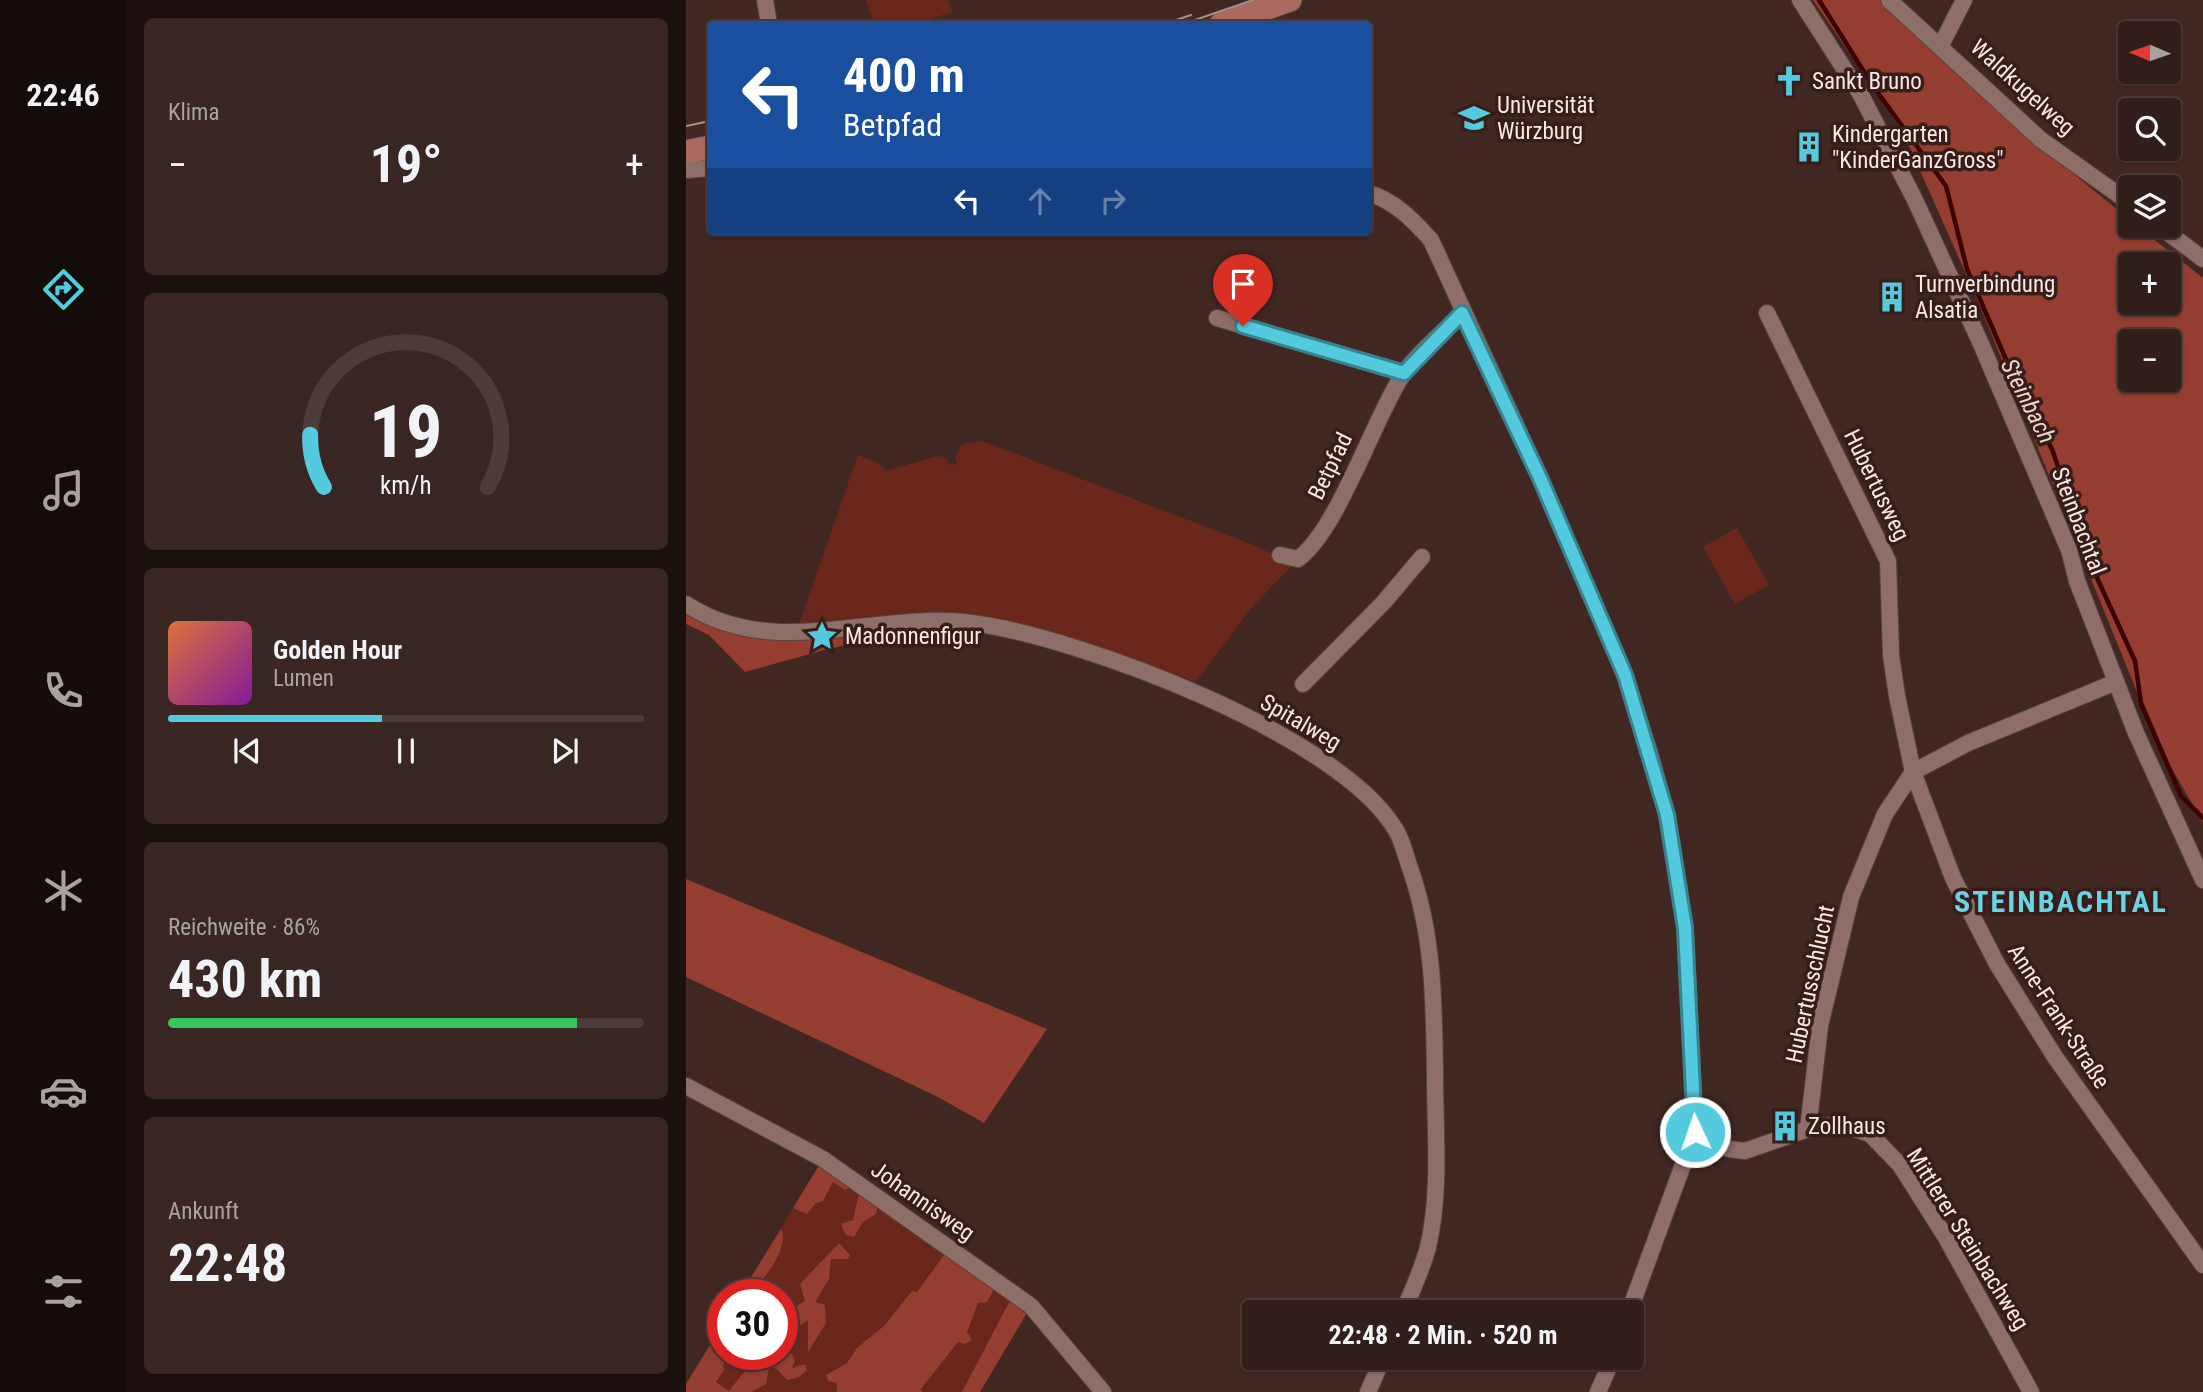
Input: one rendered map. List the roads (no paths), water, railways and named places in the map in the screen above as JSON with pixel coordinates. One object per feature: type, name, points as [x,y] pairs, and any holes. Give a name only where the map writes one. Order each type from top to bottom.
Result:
[{"type":"main road","points":[[1230,21],[1290,0]]},
{"type":"main road","points":[[686,152],[707,148]]},
{"type":"street","points":[[765,0],[768,21]]},
{"type":"street","name":"Steinbachtal","points":[[1800,0],[1861,95],[1914,200],[2025,446],[2158,785],[2203,880]]},
{"type":"street","name":"Waldkugelweg","points":[[1889,0],[1941,45],[2040,139],[2118,195]]},
{"type":"street","points":[[1941,45],[1964,0]]},
{"type":"street","points":[[686,170],[707,168]]},
{"type":"street","points":[[1372,193],[1383,197],[1408,214],[1431,240],[1462,313],[1540,478],[1625,675],[1667,815],[1685,928],[1698,1133],[1634,1300]]},
{"type":"street","points":[[2175,238],[2203,259]]},
{"type":"street","name":"Betpfad","points":[[1280,555],[1298,559],[1308,551],[1327,524],[1404,373],[1462,313]]},
{"type":"street","name":"Hubertusweg","points":[[1767,313],[1888,561],[1891,655],[1913,772]]},
{"type":"street","points":[[1217,318],[1404,373]]},
{"type":"street","points":[[1303,684],[1384,602],[1422,557]]},
{"type":"street","name":"Spitalweg","points":[[686,604],[700,613],[748,631],[796,633],[931,619],[1011,629],[1090,653],[1221,705],[1325,759],[1366,791],[1398,833],[1416,884],[1434,979],[1434,1214],[1419,1277],[1408,1300]]},
{"type":"street","name":"Hubertusschlucht","points":[[1808,1129],[1820,1026],[1851,897],[1885,814],[1913,772],[1969,743],[2116,682]]},
{"type":"street","name":"Anne-Frank-Straße","points":[[1913,772],[1954,878],[1997,964],[2055,1057],[2203,1265]]},
{"type":"street","name":"Johannisweg","points":[[686,1086],[823,1159],[1031,1306],[1104,1392]]},
{"type":"street","name":"Mittlerer Steinbachweg","points":[[1808,1129],[1839,1124],[1870,1134],[1900,1165],[1945,1236],[2031,1392]]},
{"type":"street","points":[[1698,1133],[1728,1149],[1745,1151],[1808,1129]]},
{"type":"street","points":[[1368,1392],[1378,1370]]},
{"type":"street","points":[[1598,1392],[1608,1370]]},
{"type":"waterway","name":"Steinbach","points":[[1819,0],[1873,86],[1946,186],[1967,269],[2014,378],[2052,449],[2093,569],[2135,661],[2141,703],[2181,796],[2203,818]]},
{"type":"tram line","points":[[1192,21],[1253,0]]},
{"type":"tram line","points":[[1173,21],[1191,15]]},
{"type":"tram line","points":[[686,126],[707,122]]},
{"type":"place","name":"Sankt Bruno","points":[[1789,81]]},
{"type":"place","name":"Universität Würzburg","points":[[1474,118]]},
{"type":"place","name":"Kindergarten \"KinderGanzGross\"","points":[[1809,147]]},
{"type":"place","name":"Turnverbindung Alsatia","points":[[1892,297]]},
{"type":"place","name":"Madonnenfigur","points":[[822,636]]},
{"type":"place","name":"Zollhaus","points":[[1785,1126]]},
{"type":"district","name":"STEINBACHTAL","points":[[2061,902]]}]
